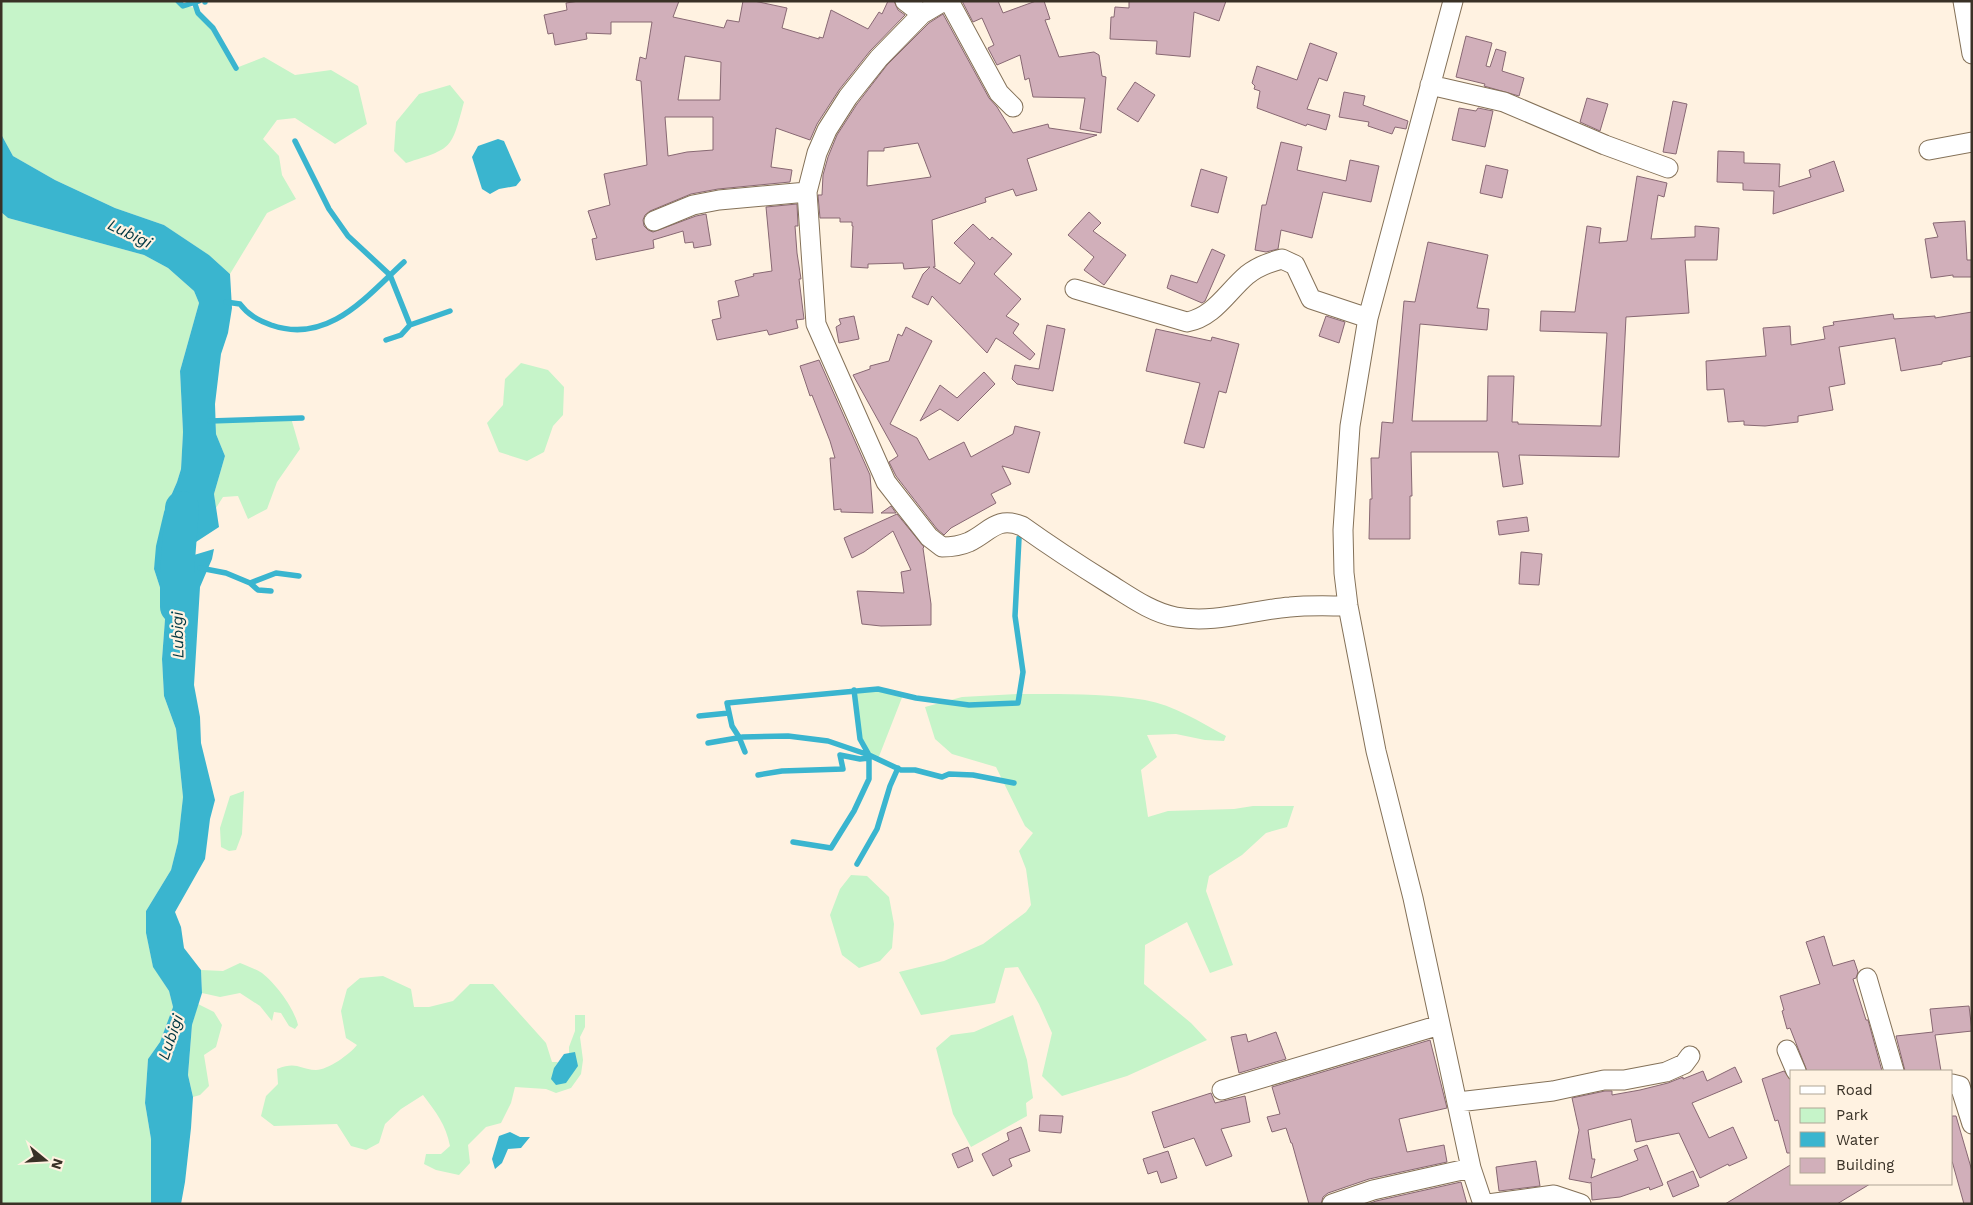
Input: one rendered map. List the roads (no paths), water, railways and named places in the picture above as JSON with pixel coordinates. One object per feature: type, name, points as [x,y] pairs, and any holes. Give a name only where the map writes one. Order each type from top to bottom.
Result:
[{"type":"street","points":[[905,1],[922,14]]},
{"type":"street","points":[[944,1],[922,14],[879,58],[834,117],[817,153],[807,192],[816,324],[886,482],[929,537],[942,547],[969,542],[992,527],[1004,522],[1012,522],[1022,526],[1126,595],[1151,608],[1175,617],[1198,619],[1223,618],[1290,607],[1348,606]]},
{"type":"street","points":[[949,1],[999,93],[1013,107]]},
{"type":"street","points":[[1453,1],[1368,318],[1348,445],[1343,530],[1344,573],[1348,606],[1376,751],[1413,898],[1471,1168],[1483,1204]]},
{"type":"street","points":[[1963,1],[1972,54]]},
{"type":"street","points":[[1430,85],[1504,102],[1605,145],[1668,168]]},
{"type":"street","points":[[1929,150],[1972,142]]},
{"type":"street","points":[[654,221],[692,205],[719,200],[807,192]]},
{"type":"street","points":[[1075,289],[1187,322],[1203,318],[1247,275],[1258,268],[1282,259],[1295,265],[1311,299],[1368,318]]},
{"type":"street","points":[[1867,978],[1894,1070]]},
{"type":"street","points":[[1222,1090],[1440,1025]]},
{"type":"street","points":[[1788,1050],[1796,1070]]},
{"type":"street","points":[[1458,1102],[1553,1091],[1604,1080],[1624,1080],[1666,1072],[1684,1064],[1690,1056]]},
{"type":"street","points":[[1953,1084],[1960,1086],[1972,1124]]},
{"type":"street","points":[[1332,1204],[1373,1190],[1471,1168]]},
{"type":"street","points":[[1488,1204],[1554,1195],[1581,1204]]},
{"type":"water","points":[[1,134],[13,156],[55,180],[115,208],[164,225],[209,255],[230,274],[232,308],[228,333],[221,354],[215,404],[216,434],[225,456],[214,494],[219,527],[176,555],[174,561],[214,549],[212,559],[200,587],[194,685],[200,717],[201,743],[215,800],[210,819],[205,859],[175,912],[181,927],[184,948],[201,970],[202,993],[192,1025],[188,1075],[193,1097],[185,1182],[181,1204],[151,1204],[151,1139],[145,1103],[148,1059],[160,1042],[173,1007],[169,991],[153,967],[146,933],[146,911],[171,870],[178,842],[183,797],[176,729],[164,696],[162,659],[166,606],[154,569],[156,546],[164,512],[181,469],[183,432],[180,371],[199,303],[194,291],[168,268],[144,255],[8,218],[1,212]]},
{"type":"water","points":[[498,139],[504,141],[521,180],[516,186],[499,189],[490,194],[482,189],[472,157],[478,146]]},
{"type":"water","points":[[575,1052],[578,1066],[566,1083],[556,1085],[551,1079],[554,1068],[564,1054]]},
{"type":"water","points":[[510,1132],[520,1137],[530,1137],[521,1148],[508,1149],[502,1163],[495,1169],[492,1159],[499,1136]]},
{"type":"waterway","points":[[178,1],[183,6],[199,1]]},
{"type":"waterway","points":[[194,1],[198,13],[213,28],[236,68]]},
{"type":"waterway","points":[[295,141],[329,209],[348,236],[390,275],[410,325],[401,335],[386,340]]},
{"type":"waterway","points":[[226,302],[240,304],[254,317],[271,325],[292,329],[310,329],[328,323],[345,314],[360,303],[404,262]]},
{"type":"waterway","points":[[410,325],[450,311]]},
{"type":"waterway","points":[[210,421],[302,418]]},
{"type":"waterway","name":"Lubigi","points":[[177,607],[177,573],[182,508]]},
{"type":"waterway","points":[[745,752],[732,726],[727,703],[878,689],[916,698],[969,705],[1018,703],[1023,672],[1015,616],[1019,538]]},
{"type":"waterway","points":[[200,568],[226,573],[250,583],[276,573],[299,576]]},
{"type":"waterway","points":[[250,583],[258,590],[271,591]]},
{"type":"waterway","points":[[793,842],[831,848],[854,811],[869,779],[869,755],[860,739],[854,690]]},
{"type":"waterway","points":[[699,716],[729,713]]},
{"type":"waterway","points":[[708,743],[743,737],[788,736],[828,741],[869,755],[901,770],[915,770],[942,777],[949,774],[973,775],[1014,783]]},
{"type":"waterway","points":[[758,775],[782,771],[843,769],[840,755],[860,759],[869,758]]},
{"type":"waterway","points":[[857,864],[877,829],[890,786],[898,768]]}]
